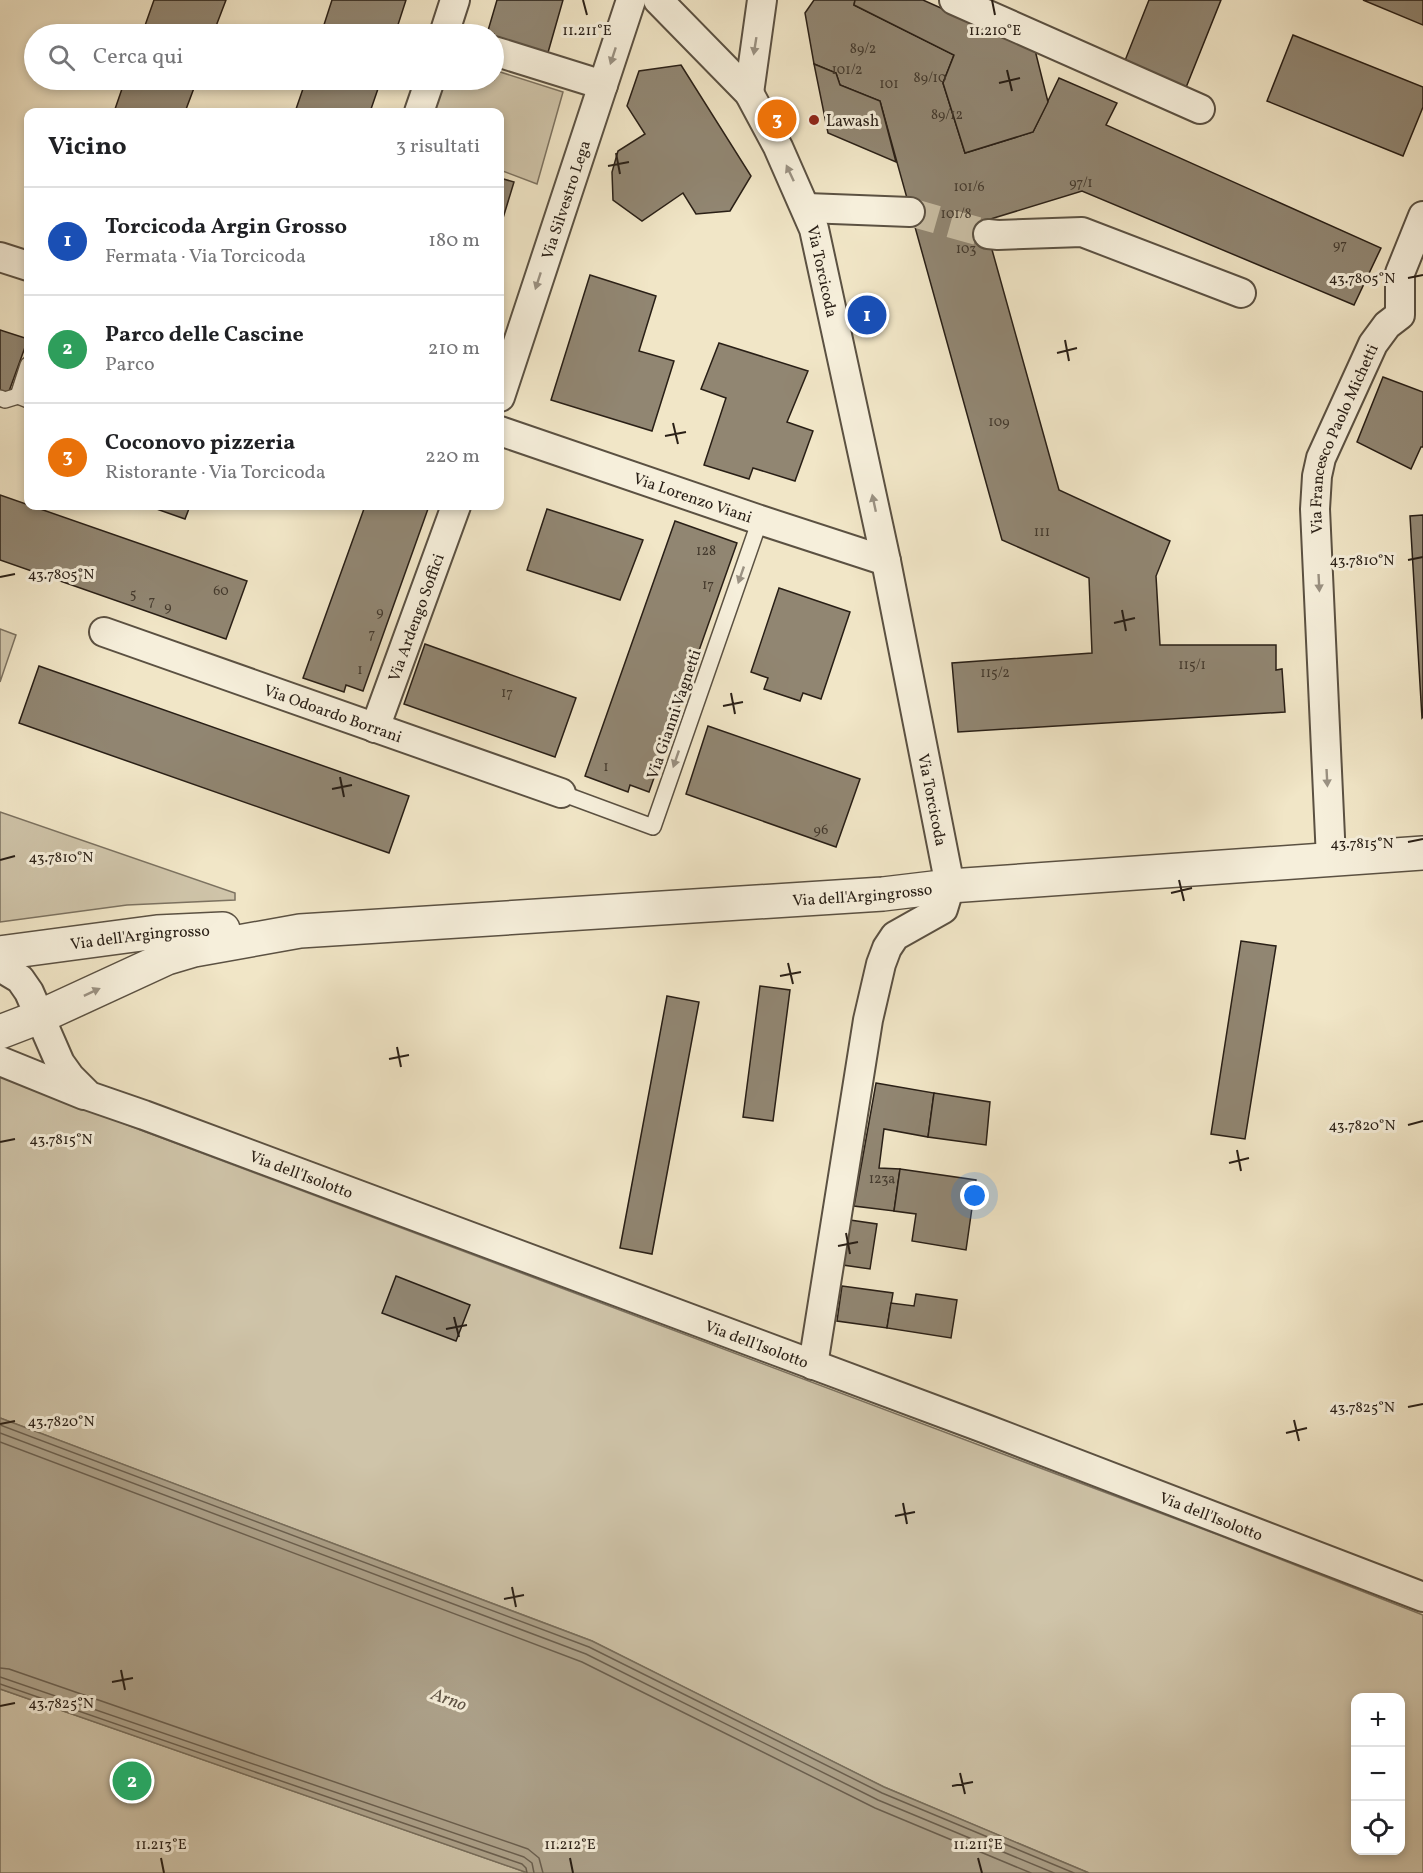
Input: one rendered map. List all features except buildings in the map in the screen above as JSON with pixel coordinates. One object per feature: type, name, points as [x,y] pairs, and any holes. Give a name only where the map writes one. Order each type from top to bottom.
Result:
[{"type":"street","points":[[447,24],[455,0]]},
{"type":"street","name":"Via Silvestro Lega","points":[[504,385],[631,0]]},
{"type":"street","name":"Via Torcicoda","points":[[658,0],[749,93],[807,208],[821,253],[886,561],[950,886]]},
{"type":"street","points":[[749,93],[762,0]]},
{"type":"street","points":[[954,0],[1200,109]]},
{"type":"street","points":[[504,54],[603,84]]},
{"type":"street","points":[[420,108],[427,90]]},
{"type":"street","name":"Via Torcicoda","points":[[807,208],[910,212]]},
{"type":"street","name":"Via Francesco Paolo Michetti","points":[[1331,859],[1315,509],[1317,476],[1321,458],[1367,354],[1379,334],[1411,310],[1400,273],[1423,216]]},
{"type":"street","points":[[988,234],[1082,232],[1241,293]]},
{"type":"street","points":[[0,256],[24,265]]},
{"type":"street","name":"Via Lorenzo Viani","points":[[504,432],[886,561]]},
{"type":"street","name":"Via Ardengo Soffici","points":[[375,728],[455,510]]},
{"type":"street","name":"Via Odoardo Borrani","points":[[105,632],[561,793]]},
{"type":"street","name":"Via dell'Argingrosso","points":[[6,957],[157,932],[224,929],[300,931],[883,894],[950,886],[1423,853]]},
{"type":"street","points":[[813,1365],[866,1032],[881,964],[895,936],[943,909],[950,886]]},
{"type":"street","name":"Via dell'Argingrosso","points":[[39,1017],[167,958],[194,950],[300,931]]},
{"type":"street","name":"Via dell'Isolotto","points":[[6,957],[29,992],[60,1063],[89,1096]]},
{"type":"street","points":[[0,1032],[39,1017]]},
{"type":"street","name":"Via dell'Isolotto","points":[[0,1061],[986,1429],[1423,1597]]},
{"type":"lane","points":[[0,398],[5,400],[23,398]]},
{"type":"lane","name":"Via Gianni Vagnetti","points":[[561,793],[653,827],[760,520]]},
{"type":"shaded area","points":[[504,73],[563,92],[537,184],[504,172],[504,108],[434,108],[440,90],[504,90]]},
{"type":"shaded area","points":[[0,629],[16,635],[0,682]]},
{"type":"shaded area","points":[[0,812],[235,893],[235,900],[127,905],[0,922]]},
{"type":"shaded area","points":[[0,1074],[130,1126],[1216,1534],[1423,1615],[1423,1873],[1089,1873],[884,1787],[592,1641],[0,1418]]},
{"type":"shaded area","points":[[0,1689],[528,1873],[0,1873]]},
{"type":"water","name":"Arno","points":[[0,1418],[592,1641],[884,1787],[1089,1873],[528,1873],[0,1689]]},
{"type":"tunnel","points":[[910,212],[988,234]]},
{"type":"place","name":"Coconovo pizzeria","points":[[777,119]]},
{"type":"place","name":"Lawash","points":[[814,120]]},
{"type":"place","name":"Torcicoda Argin Grosso","points":[[867,315]]},
{"type":"place","name":"Parco delle Cascine","points":[[132,1781]]}]
